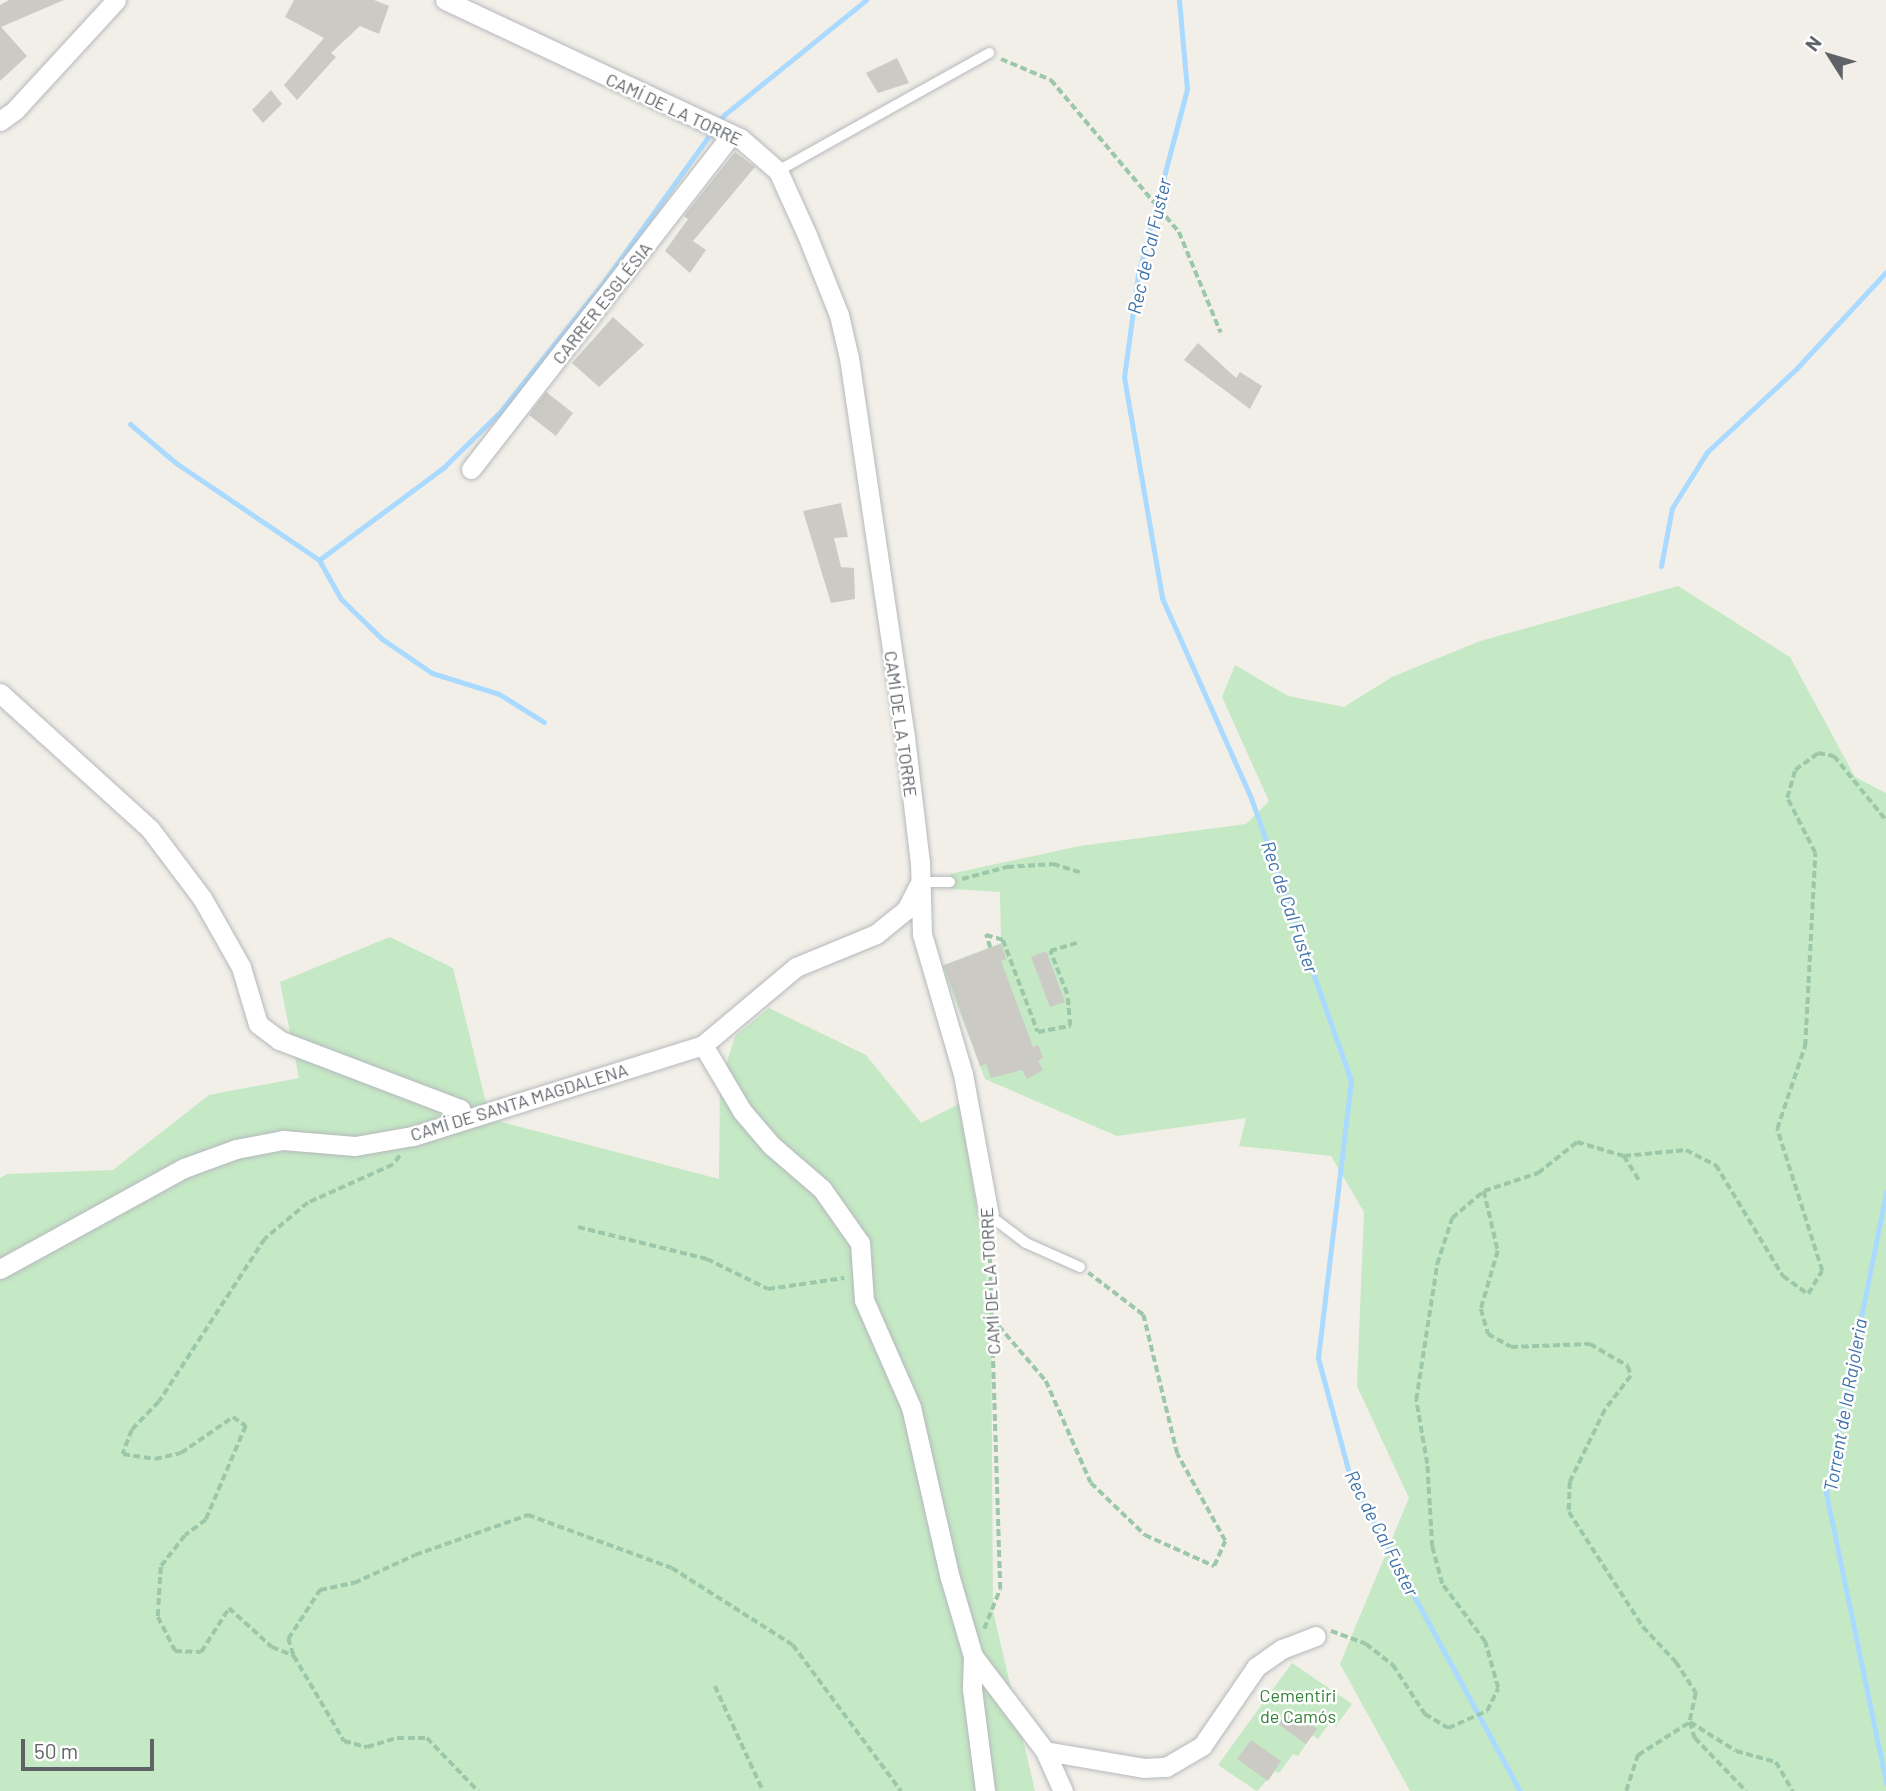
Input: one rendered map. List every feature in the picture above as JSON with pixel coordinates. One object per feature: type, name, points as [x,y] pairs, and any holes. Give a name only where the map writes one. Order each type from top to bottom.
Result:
[{"type":"street","points":[[0,121],[15,110],[116,0]]},
{"type":"street","name":"CAMÍ DE LA TORRE","points":[[444,0],[731,135],[767,158],[778,170],[839,315],[849,358],[905,737],[920,882],[922,934],[963,1074],[989,1215]]},
{"type":"street","name":"CARRER ESGLÉSIA","points":[[471,469],[731,135]]},
{"type":"street","points":[[0,693],[150,829],[202,898],[234,955],[258,1024],[279,1040],[460,1109],[463,1120]]},
{"type":"street","name":"CAMÍ DE SANTA MAGDALENA","points":[[0,1269],[184,1168],[236,1149],[283,1140],[355,1146],[413,1136],[703,1045],[796,967],[876,934],[905,911],[920,882]]},
{"type":"street","points":[[703,1045],[742,1111],[771,1145],[821,1189],[860,1242],[864,1300],[911,1407],[973,1656],[972,1689],[985,1791]]},
{"type":"street","points":[[1045,1751],[1144,1768],[1166,1768],[1202,1746],[1256,1667],[1282,1649],[1316,1636]]},
{"type":"street","points":[[973,1656],[1045,1751],[1063,1791]]},
{"type":"lane","points":[[778,170],[989,53]]},
{"type":"lane","points":[[920,882],[950,882]]},
{"type":"lane","points":[[989,1215],[1026,1243],[1080,1267]]},
{"type":"path","points":[[989,53],[1051,80],[1179,232],[1221,332]]},
{"type":"path","points":[[1316,1636],[1335,1630],[1366,1644],[1393,1665],[1424,1714],[1448,1728],[1487,1711],[1498,1688],[1485,1642],[1442,1584],[1432,1547],[1427,1464],[1416,1400],[1437,1264],[1452,1218],[1483,1191],[1538,1173],[1577,1142],[1624,1156],[1686,1150],[1716,1165],[1783,1276],[1808,1294],[1822,1271],[1777,1129],[1805,1046],[1815,853],[1787,798],[1795,770],[1818,753],[1834,757],[1886,820]]},
{"type":"path","points":[[950,882],[1007,866],[1053,864],[1080,872]]},
{"type":"path","points":[[990,948],[986,935],[1003,940],[1038,1032],[1070,1026],[1067,994],[1050,951],[1077,943]]},
{"type":"path","points":[[294,1656],[272,1647],[229,1608],[201,1652],[175,1651],[158,1617],[161,1567],[185,1536],[206,1520],[246,1426],[233,1417],[181,1453],[155,1459],[122,1454],[132,1430],[159,1402],[265,1239],[308,1203],[393,1165],[413,1136]]},
{"type":"path","points":[[1624,1156],[1640,1182]]},
{"type":"path","points":[[1483,1191],[1497,1251],[1481,1309],[1488,1334],[1511,1347],[1590,1344],[1628,1366],[1631,1376],[1605,1410],[1570,1482],[1569,1512],[1643,1628],[1676,1662],[1696,1693],[1690,1722],[1695,1738],[1746,1791]]},
{"type":"path","name":"CAMÍ DE LA TORRE","points":[[973,1656],[1000,1589],[989,1215]]},
{"type":"path","points":[[578,1227],[707,1259],[768,1289],[862,1276]]},
{"type":"path","points":[[992,1318],[1046,1381],[1091,1483],[1145,1535],[1214,1566],[1225,1541],[1177,1454],[1143,1315],[1080,1267]]},
{"type":"path","points":[[478,1791],[427,1738],[397,1738],[367,1747],[344,1741],[294,1656],[288,1639],[320,1590],[355,1583],[415,1555],[528,1515],[671,1568],[793,1644],[901,1791]]},
{"type":"path","points":[[715,1686],[763,1791]]},
{"type":"path","points":[[1626,1791],[1638,1755],[1690,1722]]},
{"type":"path","points":[[1690,1722],[1736,1751],[1776,1762],[1793,1791]]},
{"type":"green space","points":[[1678,586],[1790,657],[1855,777],[1886,793],[1886,1791],[1410,1791],[1340,1664],[1409,1498],[1357,1386],[1364,1212],[1331,1156],[1239,1146],[1246,1118],[1117,1136],[985,1079],[942,966],[1001,943],[1000,892],[951,889],[950,874],[1080,846],[1246,824],[1269,801],[1222,697],[1235,665],[1288,696],[1344,707],[1392,677],[1480,641]]},
{"type":"green space","points":[[390,937],[453,968],[490,1119],[719,1179],[720,1085],[735,1036],[769,1008],[866,1055],[921,1123],[961,1103],[991,1306],[993,1611],[1035,1791],[0,1791],[0,1178],[7,1174],[113,1170],[209,1095],[299,1078],[280,982]]},
{"type":"green space","name":"Cementiri de Camós","points":[[1292,1663],[1352,1704],[1336,1726],[1330,1722],[1318,1739],[1312,1735],[1298,1756],[1293,1754],[1279,1773],[1275,1771],[1257,1791],[1218,1765]]},
{"type":"building","points":[[9,0],[64,0],[1,27],[27,56],[0,81],[0,5]]},
{"type":"building","points":[[294,0],[374,0],[389,6],[379,34],[360,26],[331,53],[336,57],[297,100],[284,85],[324,38],[285,17]]},
{"type":"building","points":[[897,58],[909,83],[878,93],[866,73]]},
{"type":"building","points":[[271,90],[282,104],[263,123],[252,110]]},
{"type":"building","points":[[735,152],[755,167],[693,241],[706,250],[690,273],[665,251],[688,219],[684,216]]},
{"type":"building","points":[[613,317],[644,345],[599,387],[572,363]]},
{"type":"building","points":[[1198,343],[1236,378],[1240,372],[1262,386],[1250,409],[1184,360]]},
{"type":"building","points":[[546,392],[573,413],[556,436],[529,415]]},
{"type":"building","points":[[841,503],[848,537],[834,538],[841,567],[854,568],[855,599],[831,603],[803,511]]},
{"type":"building","points":[[1001,944],[1006,959],[1001,961],[1033,1047],[1038,1045],[1043,1058],[1038,1061],[1043,1070],[1027,1079],[1022,1070],[991,1078],[986,1064],[980,1066],[944,965]]},
{"type":"building","points":[[1046,951],[1065,1002],[1050,1007],[1031,957]]},
{"type":"building","points":[[1289,1709],[1317,1729],[1306,1744],[1278,1724]]},
{"type":"building","points":[[1251,1740],[1281,1761],[1268,1781],[1237,1759]]},
{"type":"waterway","points":[[319,560],[444,467],[500,412],[606,279],[724,115],[866,0]]},
{"type":"waterway","name":"Rec de Cal Fuster","points":[[1179,0],[1187,89],[1138,274],[1124,377],[1162,598],[1251,798],[1351,1081],[1318,1358],[1351,1480],[1520,1791]]},
{"type":"waterway","points":[[1661,566],[1672,508],[1707,452],[1796,369],[1886,272]]},
{"type":"waterway","points":[[130,424],[176,463],[319,560],[341,599],[382,639],[432,673],[499,694],[544,722]]},
{"type":"waterway","name":"Torrent de la Rajoleria","points":[[1886,1192],[1826,1493],[1886,1783]]}]
